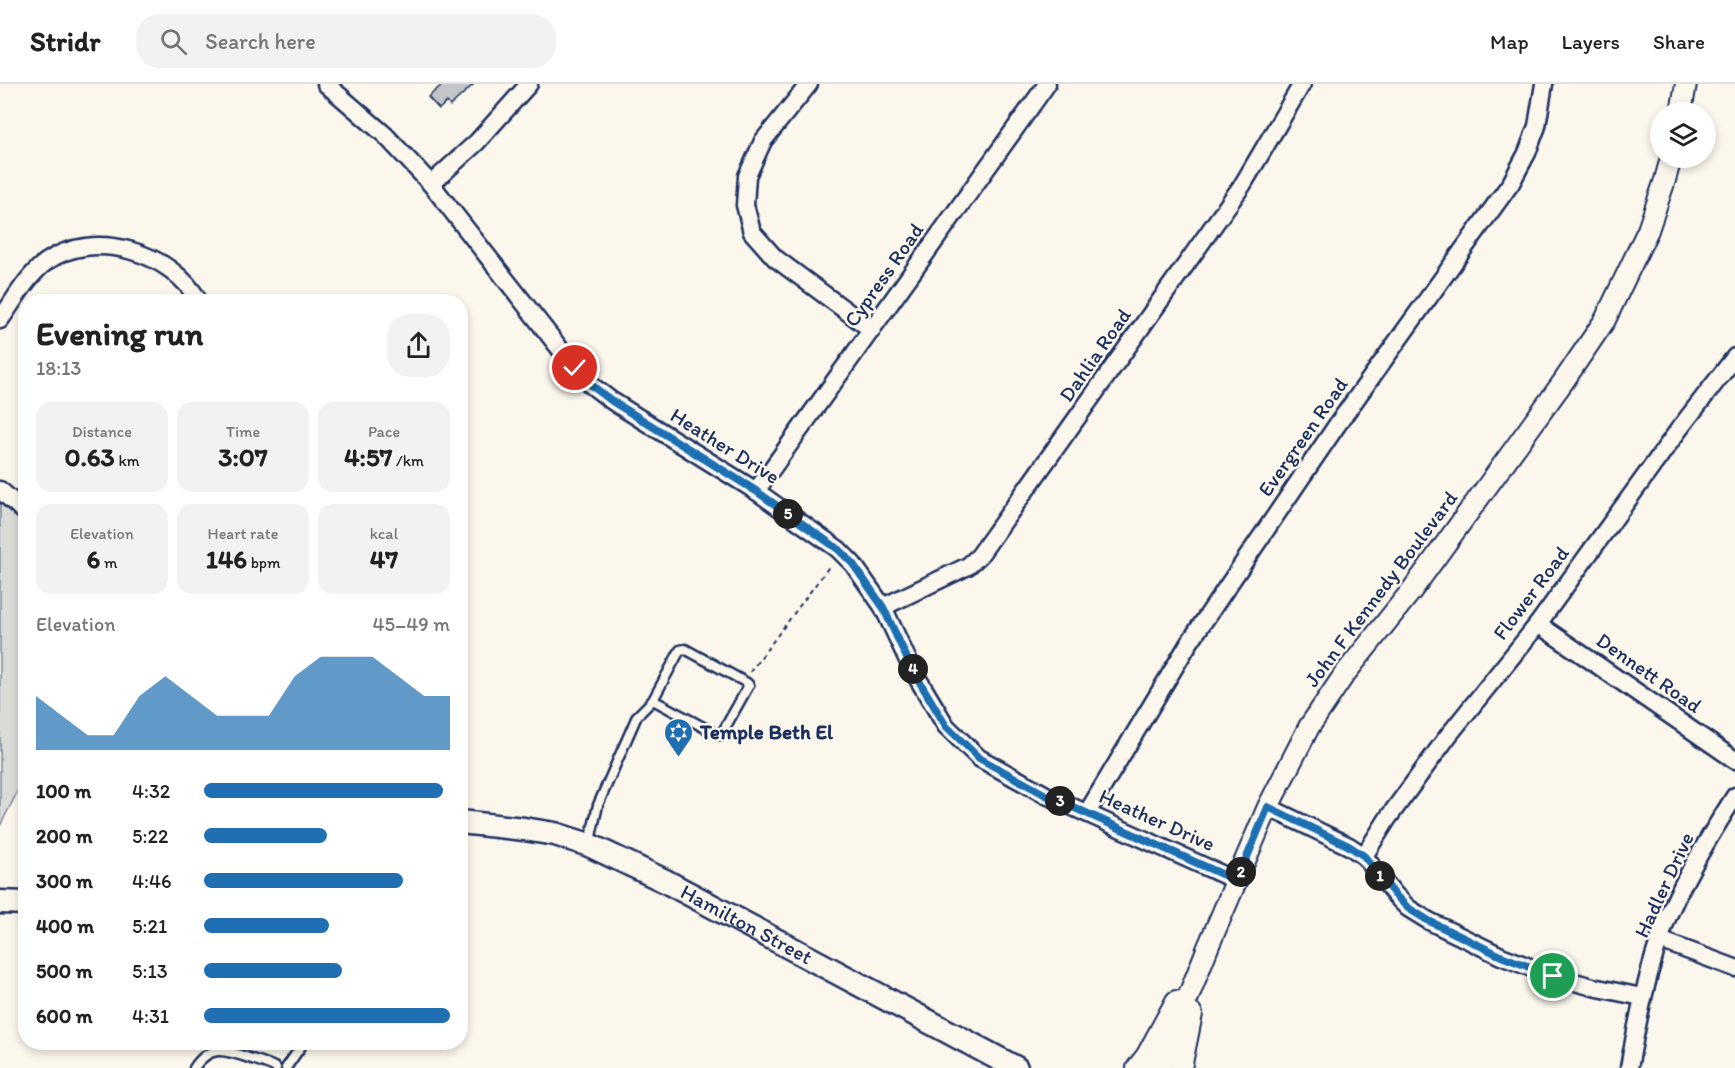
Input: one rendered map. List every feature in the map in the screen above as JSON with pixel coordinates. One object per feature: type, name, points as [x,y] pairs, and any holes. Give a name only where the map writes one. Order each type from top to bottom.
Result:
[{"type":"main road","name":"Hamilton Street","points":[[468,823],[555,834],[589,845],[665,881],[1016,1068]]},
{"type":"main road","points":[[0,902],[18,903]]},
{"type":"street","name":"Heather Drive","points":[[326,84],[385,135],[431,184],[575,368],[591,385],[612,401],[756,491],[838,549],[853,564],[883,607],[912,669],[946,726],[959,741],[979,758],[1046,795],[1237,881]]},
{"type":"street","points":[[431,184],[477,142],[529,84]]},
{"type":"street","points":[[809,84],[763,141],[747,176],[745,205],[749,223],[759,242],[775,258],[872,330]]},
{"type":"street","name":"Cypress Road","points":[[756,491],[1047,84]]},
{"type":"street","name":"Dahlia Road","points":[[883,607],[968,566],[995,536],[1242,184],[1302,84]]},
{"type":"street","name":"Evergreen Road","points":[[1087,813],[1188,643],[1337,425],[1511,183],[1527,153],[1537,126],[1544,84]]},
{"type":"street","points":[[1683,102],[1686,84]]},
{"type":"street","name":"John F Kennedy Boulevard","points":[[1161,1068],[1208,947],[1268,807],[1309,727],[1344,675],[1412,590],[1563,382],[1605,320],[1648,230],[1668,168]]},
{"type":"street","points":[[19,294],[45,263],[59,255],[74,250],[106,246],[129,249],[148,256],[186,282],[194,294]]},
{"type":"street","points":[[0,320],[18,295]]},
{"type":"street","name":"Flower Road","points":[[1364,856],[1388,818],[1448,736],[1538,624],[1680,428],[1735,357]]},
{"type":"street","points":[[0,490],[18,506]]},
{"type":"street","name":"Dennett Road","points":[[1538,624],[1735,760]]},
{"type":"street","name":"Hadler Drive","points":[[1629,1068],[1642,997],[1667,919],[1735,795]]},
{"type":"street","points":[[1268,807],[1349,846],[1364,856],[1395,895],[1408,908],[1429,921],[1501,956],[1553,976],[1642,997]]},
{"type":"street","points":[[1660,940],[1735,968]]},
{"type":"street","points":[[1137,1068],[1208,947]]},
{"type":"street","points":[[1181,1068],[1208,947]]},
{"type":"lane","points":[[589,845],[598,805],[637,716],[653,700],[680,650],[685,649],[743,680],[749,686],[721,735],[653,700]]},
{"type":"lane","points":[[286,1068],[298,1050]]},
{"type":"lane","points":[[194,1068],[206,1054],[214,1051],[229,1051],[276,1068]]},
{"type":"path","points":[[743,680],[831,564]]},
{"type":"shaded area","points":[[0,484],[18,500],[18,791],[0,826]]},
{"type":"building","points":[[443,84],[474,84],[450,106],[447,102],[439,109],[428,97]]},
{"type":"place","name":"Temple Beth El","points":[[679,758]]},
{"type":"route","points":[[575,368],[591,385],[612,401],[756,491],[838,549],[853,564],[883,607],[912,669],[946,726],[979,758],[1046,795],[1237,881],[1268,807],[1349,846],[1364,856],[1408,908],[1429,921],[1501,956],[1553,976]]}]
